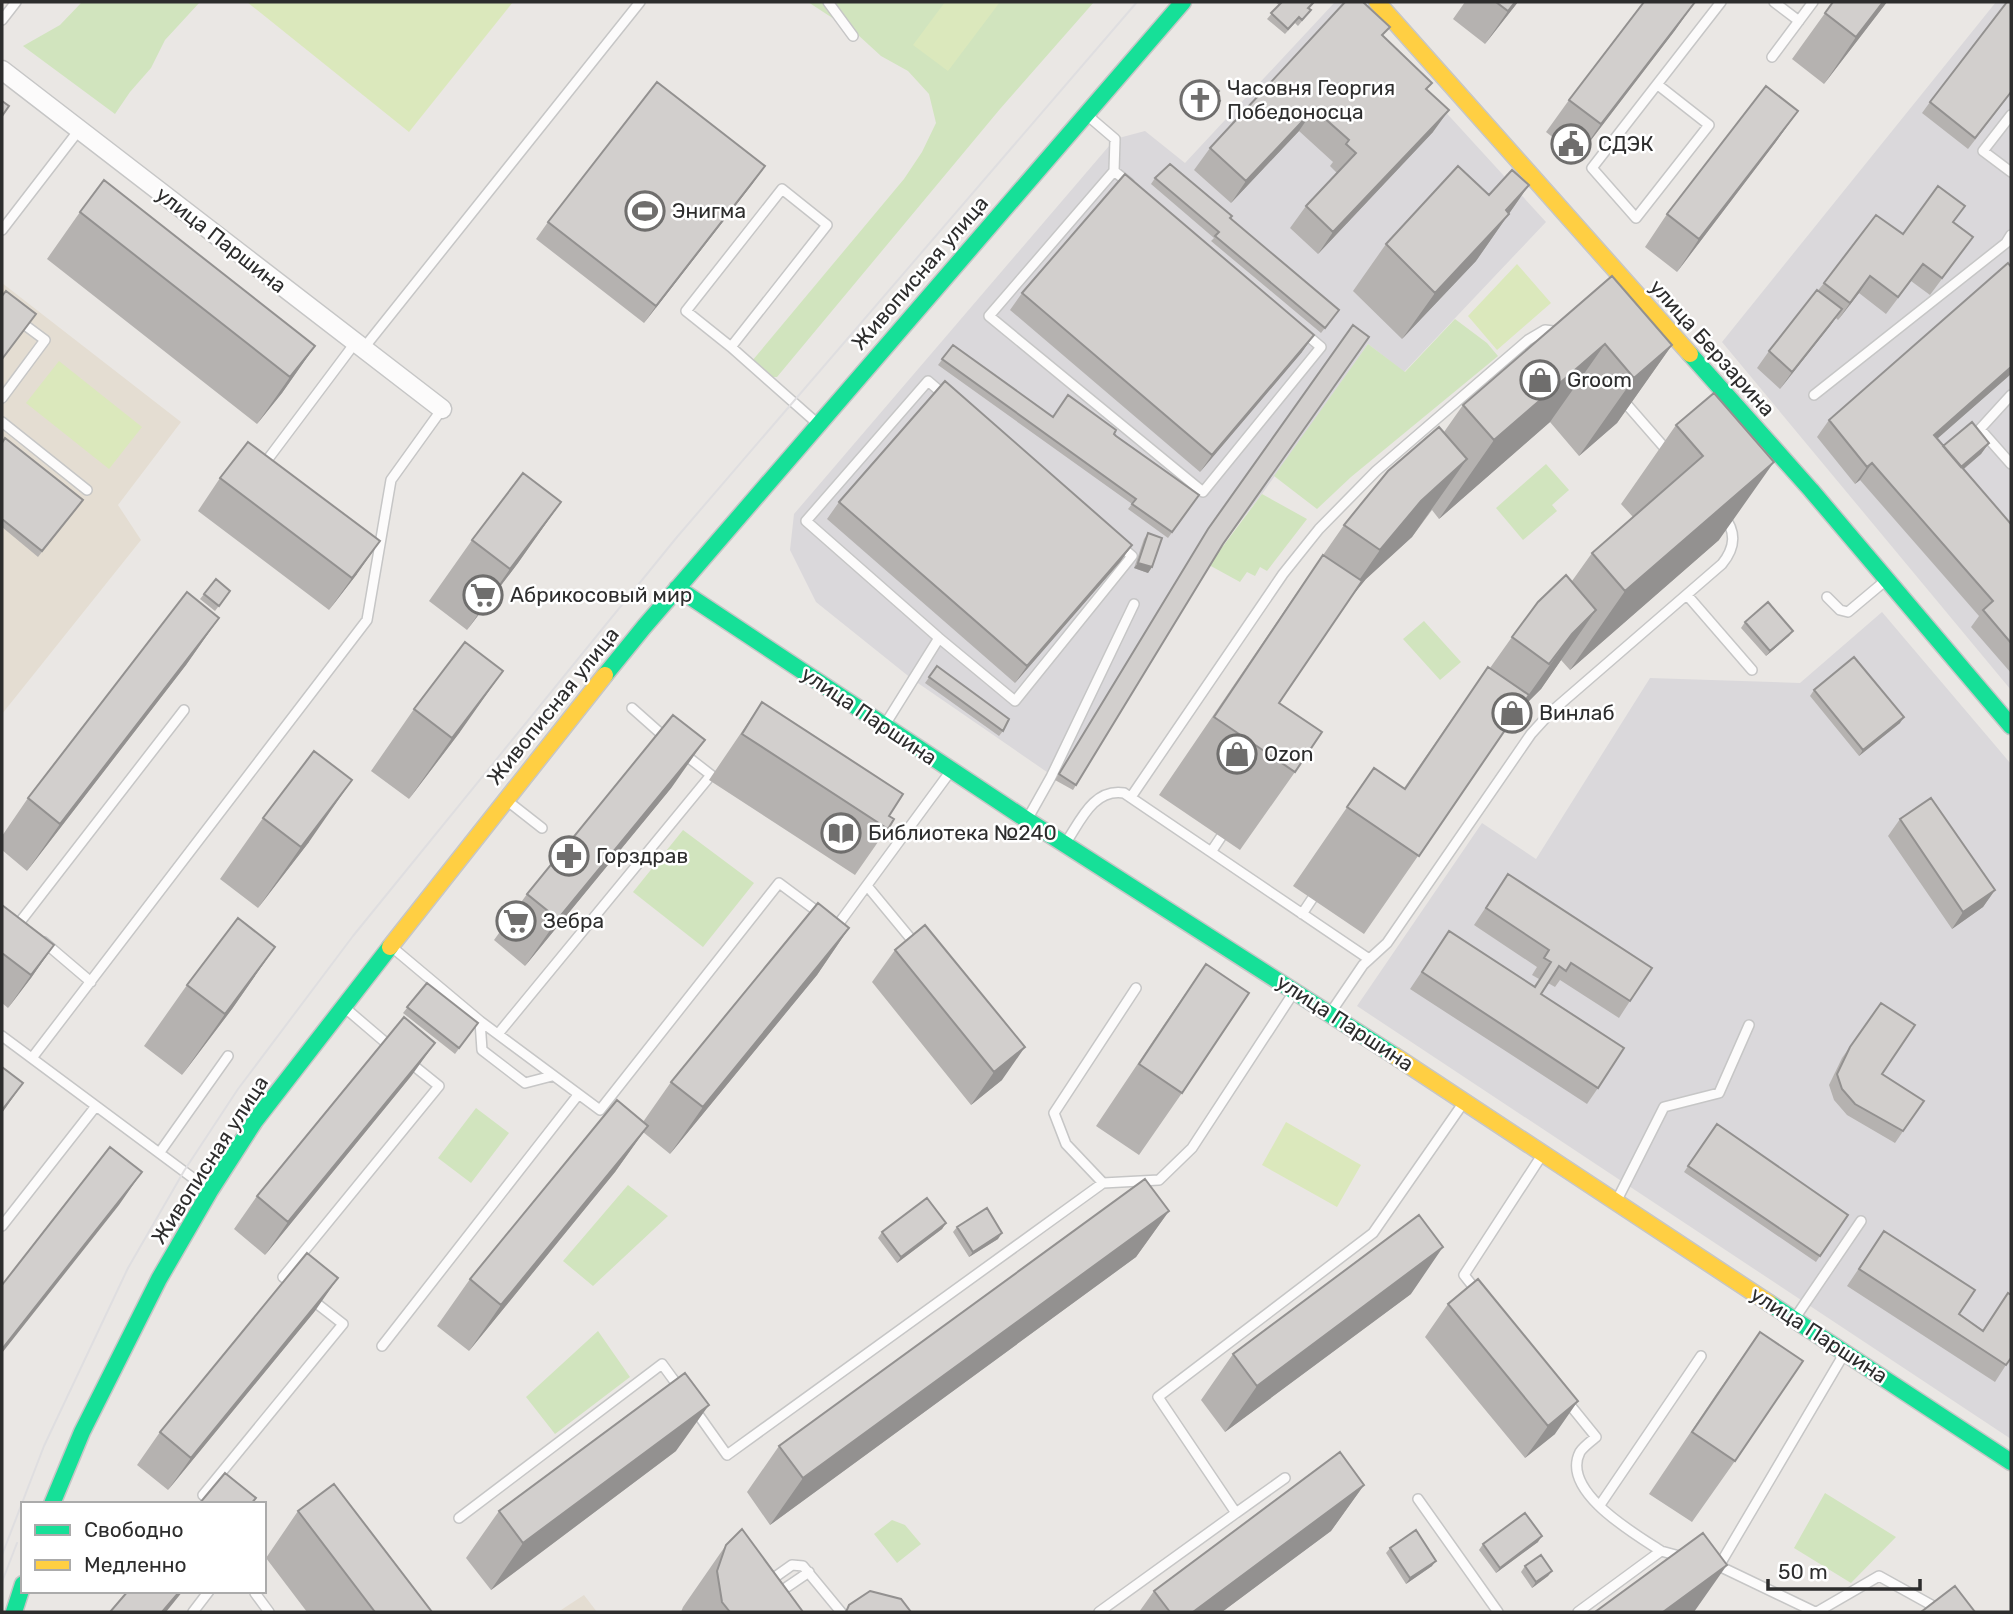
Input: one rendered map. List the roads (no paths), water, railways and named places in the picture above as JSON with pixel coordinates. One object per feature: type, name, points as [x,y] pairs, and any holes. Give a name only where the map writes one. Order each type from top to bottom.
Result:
[{"type":"street","name":"Живописная улица","points":[[53,1502],[82,1432],[153,1291],[210,1191],[255,1121],[505,799],[677,587],[1183,2]]},
{"type":"street","name":"улица Берзарина","points":[[1377,2],[1802,480],[2011,726]]},
{"type":"street","name":"улица Паршина","points":[[2,70],[442,409]]},
{"type":"street","name":"улица Паршина","points":[[677,587],[1065,845],[1295,990],[2011,1462]]},
{"type":"street","points":[[14,1612],[21,1590]]},
{"type":"lane","points":[[2,20],[16,2]]},
{"type":"lane","points":[[254,478],[640,2]]},
{"type":"lane","points":[[828,2],[853,36]]},
{"type":"lane","points":[[1658,85],[1709,125],[1636,218],[1592,168],[1721,2]]},
{"type":"lane","points":[[1774,2],[1798,21]]},
{"type":"lane","points":[[1772,57],[1813,2]]},
{"type":"lane","points":[[1086,114],[1115,139],[1114,171],[989,316],[1203,492],[1321,346],[1290,320]]},
{"type":"lane","points":[[2011,115],[1983,151],[2011,172]]},
{"type":"lane","points":[[2,230],[79,130]]},
{"type":"lane","points":[[1114,171],[1135,188]]},
{"type":"lane","points":[[731,346],[827,225],[782,189],[686,311],[731,346],[818,424]]},
{"type":"lane","points":[[1814,395],[2006,243],[2011,235]]},
{"type":"lane","points":[[2,308],[45,340],[2,398]]},
{"type":"lane","points":[[1131,797],[1283,573],[1343,504],[1376,471],[1537,333],[1552,330],[1567,335]]},
{"type":"lane","points":[[928,381],[1132,556],[1015,701],[939,638],[806,521],[928,381]]},
{"type":"lane","points":[[1614,390],[1674,458]]},
{"type":"lane","points":[[2011,395],[1980,429],[2011,464]]},
{"type":"lane","points":[[32,1058],[367,620],[391,480],[442,409]]},
{"type":"lane","points":[[2,422],[87,490]]},
{"type":"lane","points":[[1330,1013],[1369,959],[1387,943],[1531,734],[1551,712],[1722,565],[1732,549],[1731,527],[1718,509]]},
{"type":"lane","points":[[367,565],[375,571]]},
{"type":"lane","points":[[1827,597],[1840,610],[1848,611],[1887,580]]},
{"type":"lane","points":[[1687,595],[1752,670]]},
{"type":"lane","points":[[1027,820],[1051,777],[1134,604]]},
{"type":"lane","points":[[884,726],[939,638]]},
{"type":"lane","points":[[498,1034],[710,775],[632,708]]},
{"type":"lane","points":[[28,928],[184,710]]},
{"type":"lane","points":[[392,947],[481,1021],[600,1110],[779,884],[837,926],[951,770]]},
{"type":"lane","points":[[1065,845],[1100,796],[1114,791],[1124,793],[1369,959]]},
{"type":"lane","points":[[505,799],[542,828]]},
{"type":"lane","points":[[1211,852],[1221,837]]},
{"type":"lane","points":[[868,887],[923,954]]},
{"type":"lane","points":[[1302,914],[1312,899]]},
{"type":"lane","points":[[11,914],[91,982]]},
{"type":"lane","points":[[1103,1183],[1066,1144],[1054,1113],[1136,988]]},
{"type":"lane","points":[[459,1518],[662,1364],[727,1455],[1103,1183],[1159,1180],[1192,1148],[1295,990]]},
{"type":"lane","points":[[213,1502],[204,1495],[343,1324],[283,1277],[439,1086],[344,1007]]},
{"type":"lane","points":[[481,1021],[482,1050],[525,1083],[552,1076]]},
{"type":"lane","points":[[1616,1202],[1664,1107],[1719,1093],[1749,1025]]},
{"type":"lane","points":[[2,1035],[210,1191]]},
{"type":"lane","points":[[160,1152],[228,1056]]},
{"type":"lane","points":[[382,1346],[578,1095]]},
{"type":"lane","points":[[1236,1513],[1158,1397],[1373,1233],[1464,1101]]},
{"type":"lane","points":[[2,1226],[96,1106]]},
{"type":"lane","points":[[1485,1301],[1464,1275],[1543,1153]]},
{"type":"lane","points":[[1794,1319],[1861,1221]]},
{"type":"lane","points":[[1719,1566],[1845,1352]]},
{"type":"lane","points":[[1600,1505],[1701,1356]]},
{"type":"lane","points":[[1562,1395],[1596,1437],[1580,1453],[1577,1473],[1587,1494],[1615,1520],[1661,1551],[1696,1560]]},
{"type":"lane","points":[[1098,1612],[1285,1478]]},
{"type":"lane","points":[[1418,1499],[1497,1612]]},
{"type":"lane","points":[[1578,1612],[1661,1551]]},
{"type":"lane","points":[[1708,1563],[1816,1612],[1879,1576],[1944,1612]]},
{"type":"lane","points":[[758,1590],[792,1565],[803,1566],[841,1612]]},
{"type":"lane","points":[[787,1587],[808,1572]]},
{"type":"lane","points":[[192,1612],[207,1593]]},
{"type":"lane","points":[[255,1593],[269,1612]]},
{"type":"tram line","points":[[22,1502],[44,1446],[128,1268],[184,1171],[238,1089],[353,936],[677,537],[1137,2]]},
{"type":"tram line","points":[[2,1555],[21,1506]]},
{"type":"tram line","points":[[2,1582],[17,1543]]},
{"type":"place","name":"Часовня Георгия Победоносца","points":[[1200,100]]},
{"type":"place","name":"СДЭК","points":[[1571,144]]},
{"type":"place","name":"Энигма","points":[[645,211]]},
{"type":"place","name":"Groom","points":[[1540,380]]},
{"type":"place","name":"Абрикосовый мир","points":[[483,595]]},
{"type":"place","name":"Винлаб","points":[[1512,713]]},
{"type":"place","name":"Ozon","points":[[1237,754]]},
{"type":"place","name":"Библиотека №240","points":[[841,833]]},
{"type":"place","name":"Горздрав","points":[[569,856]]},
{"type":"place","name":"Зебра","points":[[516,921]]}]
